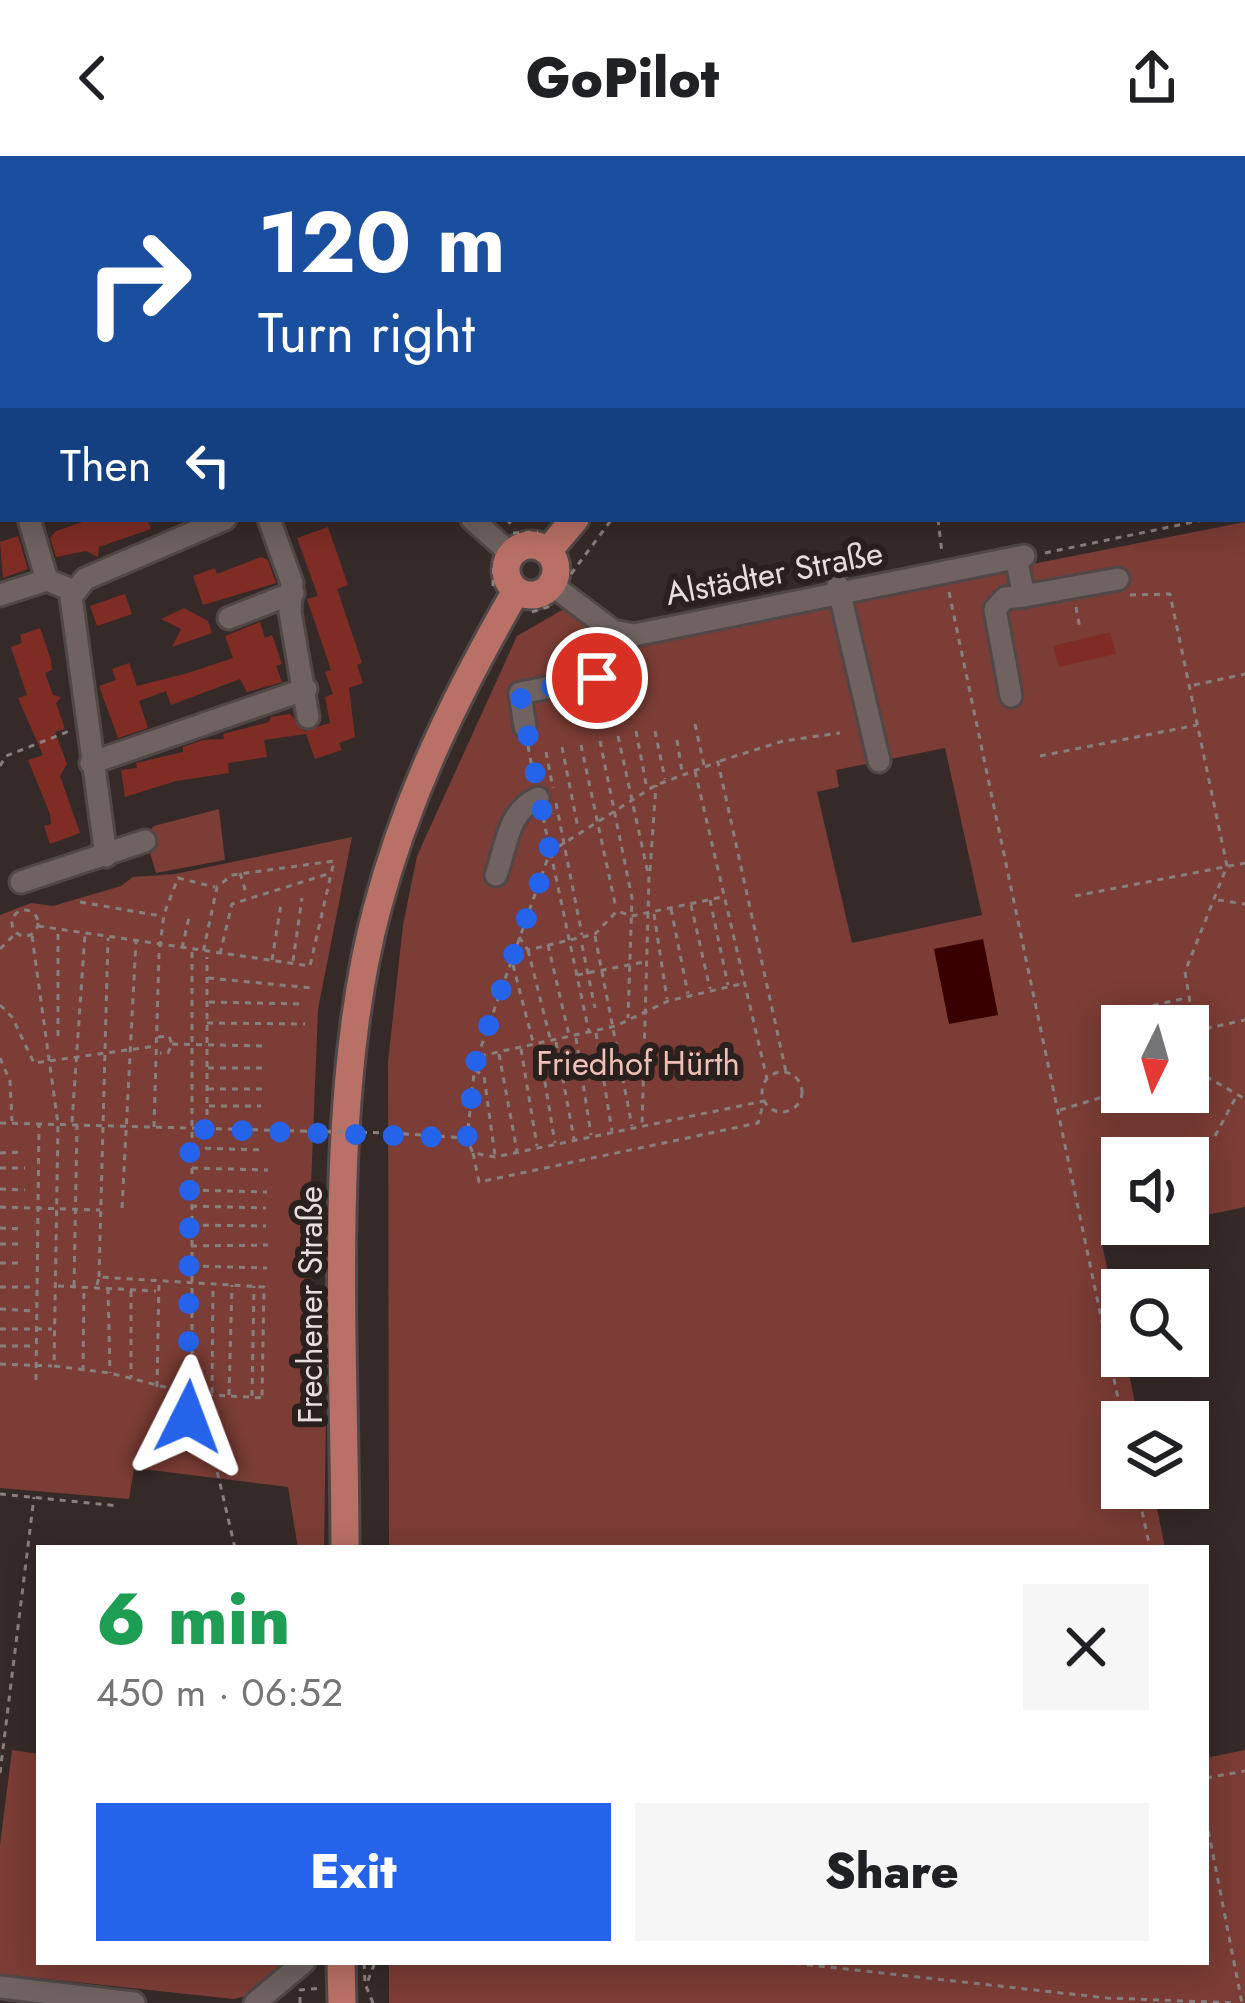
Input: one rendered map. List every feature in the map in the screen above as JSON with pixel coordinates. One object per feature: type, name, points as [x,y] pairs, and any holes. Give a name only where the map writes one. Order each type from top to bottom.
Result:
[{"type":"main road","points":[[545,536],[557,589],[513,597],[505,570],[509,544],[524,545],[545,536]]},
{"type":"main road","name":"Frechener Straße","points":[[345,1545],[346,1156],[362,983],[375,914],[424,766],[513,597]]},
{"type":"main road","points":[[341,1965],[342,2003]]},
{"type":"street","points":[[30,522],[47,580]]},
{"type":"street","points":[[106,856],[68,609],[74,591],[85,579],[218,522]]},
{"type":"street","points":[[269,522],[293,593],[290,612],[308,717]]},
{"type":"street","points":[[476,522],[509,544]]},
{"type":"street","points":[[1020,557],[1024,596]]},
{"type":"street","name":"Alstädter Straße","points":[[622,635],[681,618],[1020,557]]},
{"type":"street","points":[[1012,696],[995,609],[1005,598],[1118,579]]},
{"type":"street","points":[[0,595],[47,580],[74,591]]},
{"type":"street","points":[[524,728],[520,693],[631,672],[622,635],[557,589]]},
{"type":"street","points":[[839,590],[879,761]]},
{"type":"street","points":[[229,617],[293,593]]},
{"type":"street","points":[[91,763],[306,689]]},
{"type":"street","points":[[496,875],[519,808],[538,797]]},
{"type":"street","points":[[21,882],[145,841]]},
{"type":"street","points":[[255,2003],[300,1965]]},
{"type":"street","points":[[0,1988],[44,1998],[134,2003]]},
{"type":"path","points":[[507,522],[509,544]]},
{"type":"path","points":[[545,536],[509,544],[490,566],[494,595],[513,597],[527,614],[556,604],[557,589],[610,522]]},
{"type":"path","points":[[938,522],[945,573],[1119,1401]]},
{"type":"path","points":[[1020,557],[1193,522]]},
{"type":"path","points":[[1118,579],[1132,597],[1170,594],[1227,866],[1217,899],[1188,955],[1189,1005]]},
{"type":"path","points":[[1072,587],[1080,629]]},
{"type":"path","points":[[1191,686],[1245,674]]},
{"type":"path","points":[[695,724],[704,766]]},
{"type":"path","points":[[0,766],[6,756],[86,725]]},
{"type":"path","points":[[1040,756],[1200,725]]},
{"type":"path","points":[[524,728],[589,1032]]},
{"type":"path","points":[[636,731],[647,791]]},
{"type":"path","points":[[655,731],[665,781]]},
{"type":"path","points":[[695,770],[767,1078],[758,1123],[479,1182],[467,1138],[478,1056],[550,852],[665,781],[704,766],[783,742],[840,733]]},
{"type":"path","points":[[618,736],[649,878]]},
{"type":"path","points":[[677,740],[683,774]]},
{"type":"path","points":[[600,741],[632,916],[628,1018]]},
{"type":"path","points":[[581,745],[617,911]]},
{"type":"path","points":[[562,747],[579,831]]},
{"type":"path","points":[[546,752],[583,937]]},
{"type":"path","points":[[473,1153],[495,1157],[764,1101],[780,1111],[798,1103],[800,1084],[786,1072],[718,762]]},
{"type":"path","points":[[656,785],[649,878],[668,1001]]},
{"type":"path","points":[[38,926],[136,939],[161,946],[205,954],[310,965],[334,861],[240,873],[217,887],[178,878],[163,917],[161,946],[157,1046],[158,1053],[154,1129]]},
{"type":"path","points":[[1075,896],[1245,862]]},
{"type":"path","points":[[240,873],[248,898]]},
{"type":"path","points":[[219,956],[228,910],[248,898],[332,873]]},
{"type":"path","points":[[207,1129],[205,954],[217,887]]},
{"type":"path","points":[[617,911],[632,916],[724,897]]},
{"type":"path","points":[[292,963],[302,898]]},
{"type":"path","points":[[1217,899],[1245,904]]},
{"type":"path","points":[[710,900],[728,986]]},
{"type":"path","points":[[80,902],[163,917]]},
{"type":"path","points":[[272,962],[281,904]]},
{"type":"path","points":[[690,904],[711,991]]},
{"type":"path","points":[[32,936],[25,938],[12,921],[18,910],[29,907],[38,926]]},
{"type":"path","points":[[671,909],[688,996]]},
{"type":"path","points":[[528,950],[595,934],[617,911]]},
{"type":"path","points":[[182,950],[190,913]]},
{"type":"path","points":[[642,1126],[651,913]]},
{"type":"path","points":[[38,926],[32,936],[58,1124],[54,1366]]},
{"type":"path","points":[[0,949],[18,930]]},
{"type":"path","points":[[58,930],[58,1036]]},
{"type":"path","points":[[74,1286],[75,1056],[85,933]]},
{"type":"path","points":[[595,934],[633,1128]]},
{"type":"path","points":[[97,1285],[109,936]]},
{"type":"path","points":[[519,937],[528,950],[553,1040],[574,1141]]},
{"type":"path","points":[[122,1208],[136,939]]},
{"type":"path","points":[[548,945],[572,1035],[591,1137]]},
{"type":"path","points":[[582,945],[595,1008]]},
{"type":"path","points":[[192,952],[192,1394],[188,1417],[215,1462],[234,1545]]},
{"type":"path","points":[[511,961],[536,1043],[556,1144]]},
{"type":"path","points":[[577,975],[646,962]]},
{"type":"path","points":[[206,977],[311,988]]},
{"type":"path","points":[[478,1056],[616,1026],[668,1001],[744,983]]},
{"type":"path","points":[[1155,1005],[1187,998]]},
{"type":"path","points":[[207,1002],[304,1004]]},
{"type":"path","points":[[0,1005],[12,1017],[34,1063],[157,1046]]},
{"type":"path","points":[[42,1018],[58,1018]]},
{"type":"path","points":[[1209,1027],[1245,1020]]},
{"type":"path","points":[[206,1023],[304,1024]]},
{"type":"path","points":[[596,1030],[612,1132]]},
{"type":"path","points":[[158,1036],[169,1036],[172,1044],[168,1053],[158,1053]]},
{"type":"path","points":[[172,1044],[266,1046]]},
{"type":"path","points":[[521,1047],[538,1148]]},
{"type":"path","points":[[499,1052],[518,1153]]},
{"type":"path","points":[[0,1058],[10,1081],[12,1123]]},
{"type":"path","points":[[207,1068],[264,1068]]},
{"type":"path","points":[[475,1070],[484,1076],[495,1157]]},
{"type":"path","points":[[767,1078],[786,1072]]},
{"type":"path","points":[[1209,1079],[1245,1099]]},
{"type":"path","points":[[206,1089],[262,1089]]},
{"type":"path","points":[[1215,1136],[1236,1096]]},
{"type":"path","points":[[1058,1110],[1101,1097]]},
{"type":"path","points":[[207,1106],[261,1106]]},
{"type":"path","points":[[36,1380],[39,1123]]},
{"type":"path","points":[[0,1124],[467,1138]]},
{"type":"path","points":[[192,1148],[263,1150]]},
{"type":"path","points":[[0,1153],[23,1152]]},
{"type":"path","points":[[0,1168],[26,1168]]},
{"type":"path","points":[[192,1168],[268,1170]]},
{"type":"path","points":[[0,1190],[25,1190]]},
{"type":"path","points":[[191,1190],[268,1192]]},
{"type":"path","points":[[191,1205],[266,1208]]},
{"type":"path","points":[[0,1208],[102,1210]]},
{"type":"path","points":[[191,1225],[266,1226]]},
{"type":"path","points":[[0,1228],[23,1229]]},
{"type":"path","points":[[0,1244],[24,1244]]},
{"type":"path","points":[[191,1246],[268,1245]]},
{"type":"path","points":[[0,1263],[22,1263]]},
{"type":"path","points":[[191,1267],[268,1268]]},
{"type":"path","points":[[0,1364],[110,1373],[192,1394],[264,1398],[264,1287],[99,1277]]},
{"type":"path","points":[[158,1388],[159,1280]]},
{"type":"path","points":[[212,1395],[213,1285]]},
{"type":"path","points":[[56,1286],[160,1291]]},
{"type":"path","points":[[82,1372],[84,1286]]},
{"type":"path","points":[[108,1286],[110,1373]]},
{"type":"path","points":[[229,1396],[232,1286]]},
{"type":"path","points":[[252,1397],[254,1286]]},
{"type":"path","points":[[0,1287],[38,1287]]},
{"type":"path","points":[[131,1290],[131,1379]]},
{"type":"path","points":[[0,1309],[38,1312]]},
{"type":"path","points":[[0,1329],[55,1329]]},
{"type":"path","points":[[0,1346],[37,1346]]},
{"type":"path","points":[[0,1494],[119,1506]]},
{"type":"path","points":[[0,1772],[34,1497]]},
{"type":"path","points":[[1142,1509],[1149,1545]]},
{"type":"path","points":[[0,1687],[10,1695]]},
{"type":"path","points":[[1209,1777],[1245,1771]]},
{"type":"path","points":[[810,1965],[1107,1998],[1239,2003],[1209,1837]]},
{"type":"path","points":[[364,1965],[369,2003]]},
{"type":"path","points":[[366,1986],[374,1965]]},
{"type":"green space","name":"Friedhof Hürth","points":[[1245,522],[1245,1207],[1209,1215],[1209,1137],[1101,1137],[1101,1245],[1107,1269],[1101,1269],[1101,1377],[1130,1377],[1135,1401],[1101,1401],[1101,1509],[1157,1509],[1164,1545],[389,1545],[388,1062],[403,925],[417,856],[517,636],[569,606],[618,641],[619,652],[834,603]],"holes":[[[945,748],[982,915],[852,943],[817,792],[839,787],[836,770]]]},
{"type":"green space","points":[[219,809],[225,860],[156,873],[145,836],[154,826]]},
{"type":"green space","points":[[352,837],[318,1009],[302,1414],[326,1418],[324,1545],[298,1545],[288,1487],[134,1468],[129,1499],[0,1488],[0,915],[31,903],[53,906],[121,886],[133,877],[175,874]]},
{"type":"green space","points":[[12,1750],[36,1754],[36,1965],[285,1965],[253,1994],[234,1999],[0,1974],[0,1845]]},
{"type":"green space","points":[[1245,1750],[1245,2003],[389,2003],[389,1965],[1209,1965],[1209,1753],[1210,1757]]},
{"type":"shaded area","points":[[983,939],[998,1015],[949,1024],[934,949]]},
{"type":"building","points":[[82,522],[148,522],[151,529],[99,547],[98,557],[86,551],[56,557],[50,538],[56,531]]},
{"type":"building","points":[[328,527],[348,585],[337,589],[362,663],[357,665],[363,683],[349,688],[355,737],[339,743],[342,750],[315,759],[306,734],[264,740],[267,757],[228,763],[229,773],[176,781],[125,797],[121,770],[137,768],[136,763],[183,752],[183,747],[203,740],[224,739],[223,734],[269,722],[271,717],[290,714],[304,731],[330,723],[325,697],[333,694],[325,672],[331,670],[307,599],[318,596],[297,538]]},
{"type":"building","points":[[18,536],[28,569],[3,578],[0,542]]},
{"type":"building","points":[[261,557],[268,560],[276,583],[203,605],[193,576],[215,568],[217,574]]},
{"type":"building","points":[[125,594],[132,614],[97,626],[90,606]]},
{"type":"building","points":[[184,608],[208,621],[212,633],[172,647],[181,629],[161,619]]},
{"type":"building","points":[[260,622],[265,638],[272,635],[282,664],[276,666],[282,682],[247,692],[240,679],[171,705],[166,691],[139,701],[148,728],[118,738],[99,686],[116,680],[112,669],[129,663],[137,686],[188,673],[233,658],[225,636]]},
{"type":"building","points":[[40,628],[51,660],[52,670],[45,673],[53,695],[61,697],[56,703],[65,729],[55,732],[67,764],[60,776],[80,833],[50,844],[44,826],[51,824],[50,814],[28,760],[43,755],[18,698],[27,695],[11,647],[22,643],[20,635]]},
{"type":"building","points":[[1110,632],[1116,654],[1059,667],[1053,646]]},
{"type":"route","points":[[188,1417],[192,1394],[190,1129],[467,1138],[475,1064],[550,852],[520,693],[597,678]]}]
